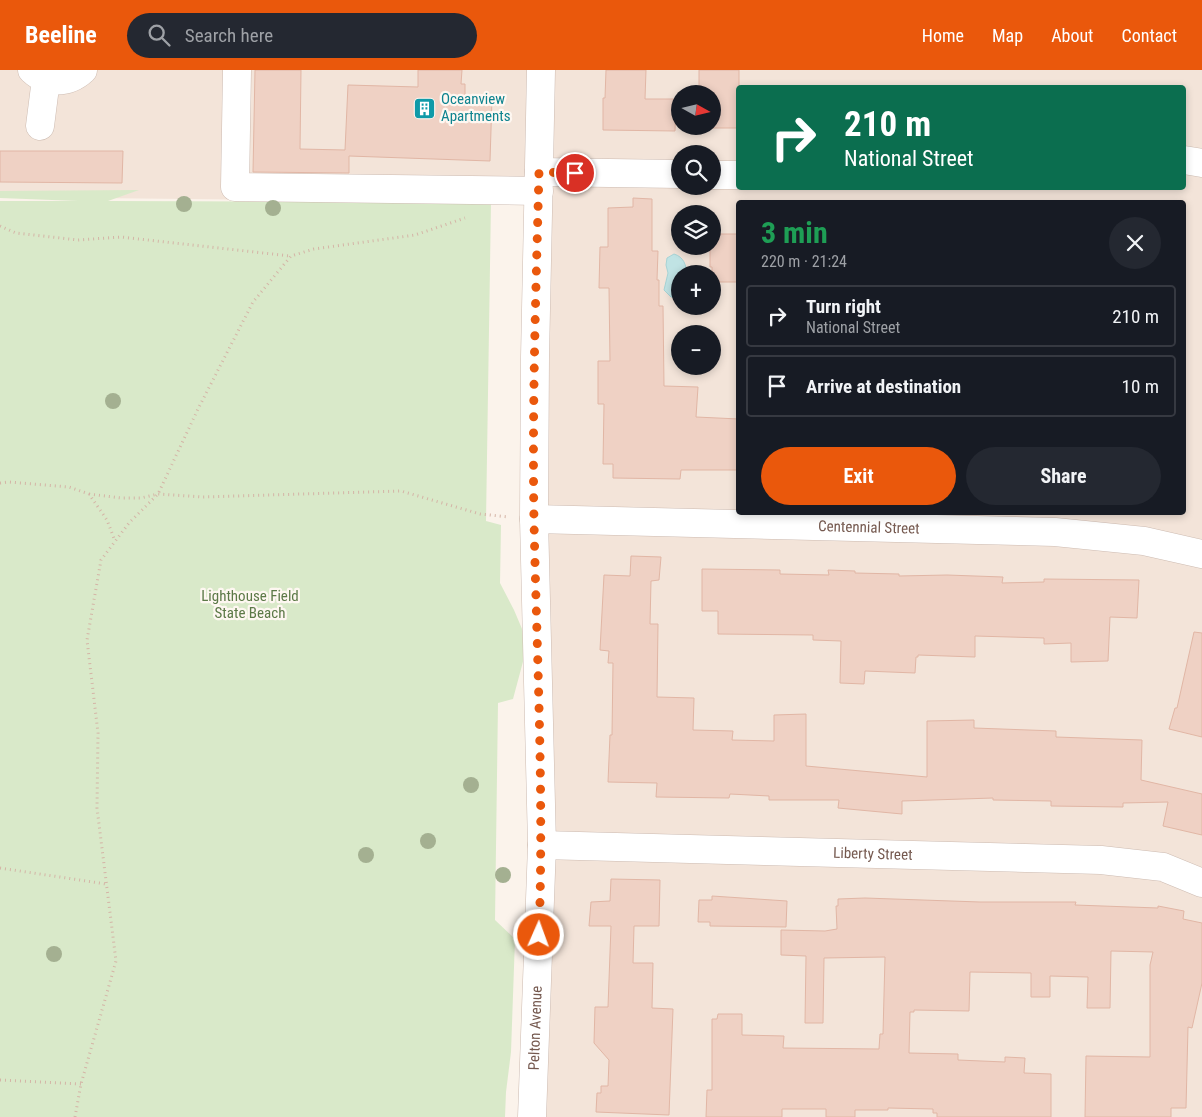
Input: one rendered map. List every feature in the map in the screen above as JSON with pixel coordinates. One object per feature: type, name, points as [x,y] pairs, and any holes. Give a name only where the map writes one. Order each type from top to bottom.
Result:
[{"type":"street","points":[[40,126],[39,74],[57,82],[76,77],[83,70]]},
{"type":"street","points":[[237,70],[235,187],[539,182],[671,175]]},
{"type":"street","name":"Pelton Avenue","points":[[532,1117],[542,845],[534,519],[535,357],[542,70]]},
{"type":"street","points":[[1186,160],[1202,163]]},
{"type":"street","points":[[721,174],[736,175]]},
{"type":"street","name":"Centennial Street","points":[[534,519],[1055,532],[1144,541],[1202,554]]},
{"type":"street","name":"Liberty Street","points":[[542,845],[1101,860],[1163,867],[1202,883]]},
{"type":"path","points":[[0,226],[16,233],[78,240],[121,237],[291,256],[314,249],[415,235],[474,214]]},
{"type":"path","points":[[76,1117],[81,1084],[116,961],[96,808],[98,733],[87,640],[101,560],[129,523],[158,494],[198,409],[253,302],[291,256]]},
{"type":"path","points":[[0,483],[9,482],[69,488],[89,494],[121,498],[141,498],[158,494],[203,497],[401,491],[480,514],[534,519]]},
{"type":"path","points":[[89,494],[107,520],[115,542]]},
{"type":"path","points":[[0,868],[106,884]]},
{"type":"path","points":[[0,1080],[81,1084]]},
{"type":"shaded area","points":[[0,70],[1202,70],[1202,1117],[526,1117],[540,203],[0,197]]},
{"type":"green space","name":"Lighthouse Field State Beach","points":[[139,190],[108,201],[491,202],[486,521],[501,525],[500,583],[528,643],[513,699],[498,703],[495,920],[515,939],[511,1052],[505,1117],[0,1117],[0,201],[78,201],[0,198],[0,191]]},
{"type":"water","points":[[677,255],[685,265],[671,265],[671,297],[664,290],[668,273],[667,258]]},
{"type":"building","name":"Oceanview Apartments","points":[[255,70],[301,70],[300,149],[345,150],[348,85],[418,87],[418,70],[462,70],[461,84],[465,84],[465,97],[492,98],[490,161],[349,156],[349,173],[253,172]]},
{"type":"building","points":[[606,70],[646,70],[645,99],[671,99],[671,131],[603,130],[603,98],[605,98]]},
{"type":"building","points":[[699,70],[739,70],[739,85],[736,85],[736,128],[721,128],[721,85],[699,85]]},
{"type":"building","points":[[0,151],[123,151],[122,183],[0,182]]},
{"type":"building","points":[[633,198],[652,199],[652,251],[658,251],[657,280],[659,280],[659,306],[663,306],[664,386],[698,387],[696,417],[736,419],[736,470],[681,470],[680,479],[613,478],[613,464],[603,464],[604,404],[598,404],[598,361],[610,361],[609,288],[599,288],[600,247],[608,247],[608,208],[633,207]]},
{"type":"building","points":[[721,234],[736,234],[736,282],[721,282],[721,265],[710,265],[710,255],[721,255]]},
{"type":"building","points":[[631,556],[661,557],[659,580],[651,581],[650,624],[658,624],[657,697],[694,698],[693,730],[733,731],[732,740],[774,741],[774,715],[806,714],[806,766],[927,777],[927,721],[974,720],[974,728],[1056,731],[1056,737],[1142,740],[1141,780],[1202,794],[1202,835],[1163,826],[1168,802],[1123,803],[1123,807],[1051,806],[1051,801],[993,800],[993,798],[902,801],[902,814],[838,808],[839,800],[769,800],[769,796],[730,794],[729,798],[656,797],[657,783],[608,782],[610,735],[612,735],[613,663],[608,663],[609,651],[600,650],[604,575],[630,576]]},
{"type":"building","points":[[702,569],[780,570],[780,574],[829,575],[828,570],[899,574],[899,576],[1003,577],[1002,583],[1044,582],[1044,579],[1139,580],[1137,618],[1110,617],[1108,661],[1071,662],[1071,643],[1044,644],[1044,638],[975,636],[975,657],[918,655],[916,657],[915,673],[865,671],[864,684],[840,683],[841,641],[813,640],[813,635],[718,634],[718,611],[702,611]]},
{"type":"building","points":[[1194,632],[1202,633],[1202,737],[1169,729],[1175,708],[1177,708]]},
{"type":"building","points":[[611,879],[660,880],[659,926],[634,926],[633,963],[653,963],[652,1008],[673,1009],[669,1115],[596,1112],[597,1093],[601,1093],[601,1086],[608,1086],[609,1060],[594,1043],[595,1007],[608,1007],[611,926],[589,926],[591,902],[610,901]]},
{"type":"building","points":[[712,896],[787,901],[786,927],[710,926],[710,922],[698,922],[699,900],[712,900]]},
{"type":"building","points":[[865,898],[980,902],[1076,902],[1075,905],[1158,908],[1158,906],[1184,911],[1183,919],[1202,923],[1202,983],[1192,1028],[1188,1027],[1186,1108],[1171,1108],[1171,1117],[1085,1117],[1086,1056],[1150,1057],[1150,965],[1153,952],[1111,951],[1110,1008],[1087,1008],[1088,977],[1050,976],[1050,997],[1031,997],[1031,973],[970,972],[969,1011],[914,1010],[914,1012],[910,1012],[909,1053],[958,1054],[958,1060],[1005,1062],[1005,1057],[1025,1058],[1024,1073],[1051,1074],[1051,1117],[937,1117],[937,1113],[933,1113],[933,1109],[888,1108],[888,1110],[855,1110],[855,1117],[826,1117],[826,1109],[782,1109],[782,1117],[706,1117],[707,1090],[712,1090],[712,1019],[717,1019],[718,1014],[742,1014],[742,1035],[784,1036],[783,1048],[879,1049],[880,1034],[883,1034],[885,957],[824,958],[823,1023],[805,1023],[806,956],[781,955],[781,930],[825,931],[837,929],[836,906],[838,906],[838,899]]},
{"type":"place","name":"Oceanview Apartments","points":[[425,108]]},
{"type":"route","points":[[539,935],[542,845],[534,519],[539,172],[575,173]]}]
